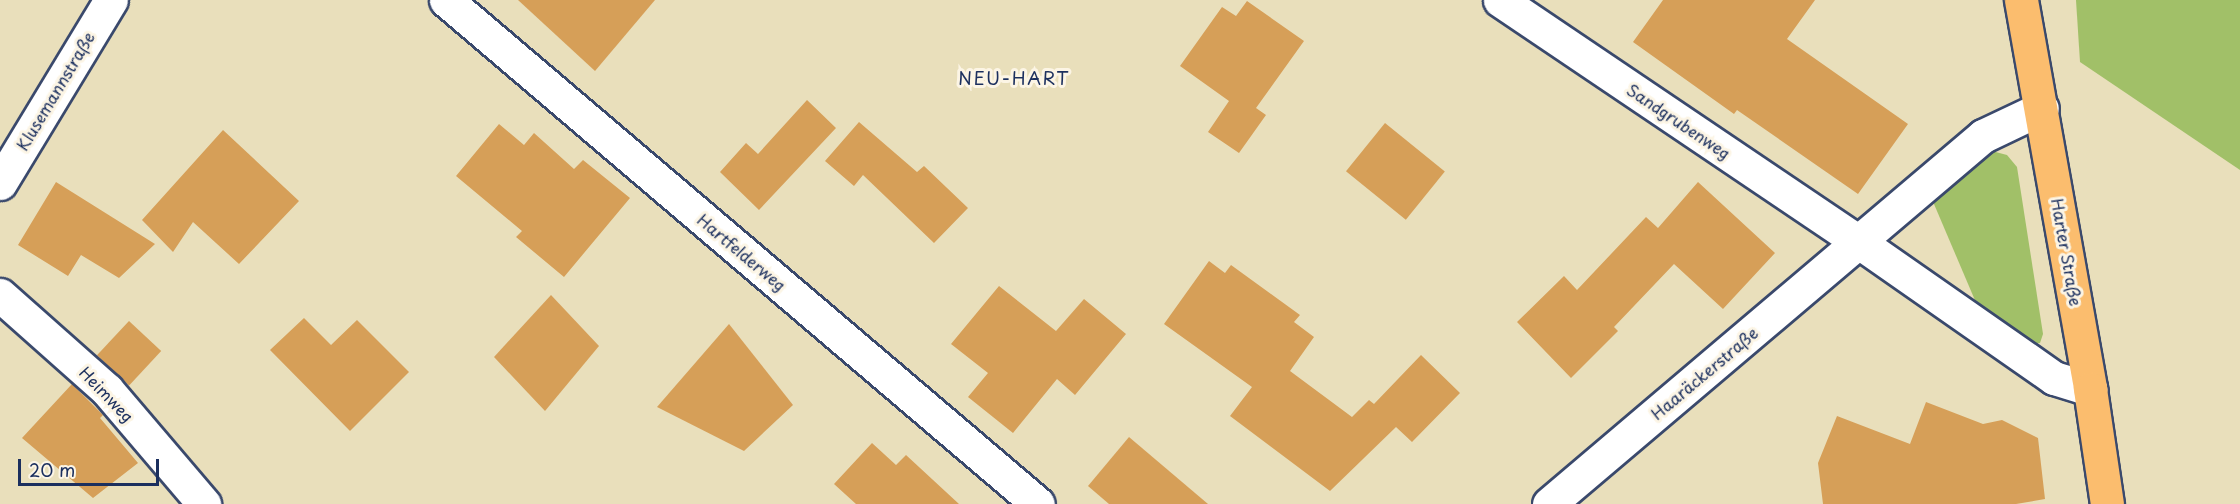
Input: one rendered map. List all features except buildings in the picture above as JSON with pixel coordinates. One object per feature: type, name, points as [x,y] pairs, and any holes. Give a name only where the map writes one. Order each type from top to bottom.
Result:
[{"type":"main road","name":"Harter Straße","points":[[2021,0],[2042,108],[2090,389],[2107,504]]},
{"type":"street","name":"Klusemannstraße","points":[[0,183],[111,0]]},
{"type":"street","name":"Hartfelderweg","points":[[446,0],[1038,504]]},
{"type":"street","name":"Sandgrubenweg","points":[[1500,0],[1859,242]]},
{"type":"street","name":"Haaräckerstraße","points":[[1549,504],[1983,136],[2042,108]]},
{"type":"street","points":[[1859,242],[2054,378],[2090,389]]},
{"type":"street","name":"Heimweg","points":[[0,295],[107,390],[204,504]]},
{"type":"green space","points":[[2076,0],[2240,0],[2240,170],[2080,62]]},
{"type":"green space","points":[[1988,150],[2007,155],[2017,167],[2043,334],[2040,343],[2028,344],[1977,305],[1931,197]]},
{"type":"district","name":"NEU-HART","points":[[1014,78]]}]
